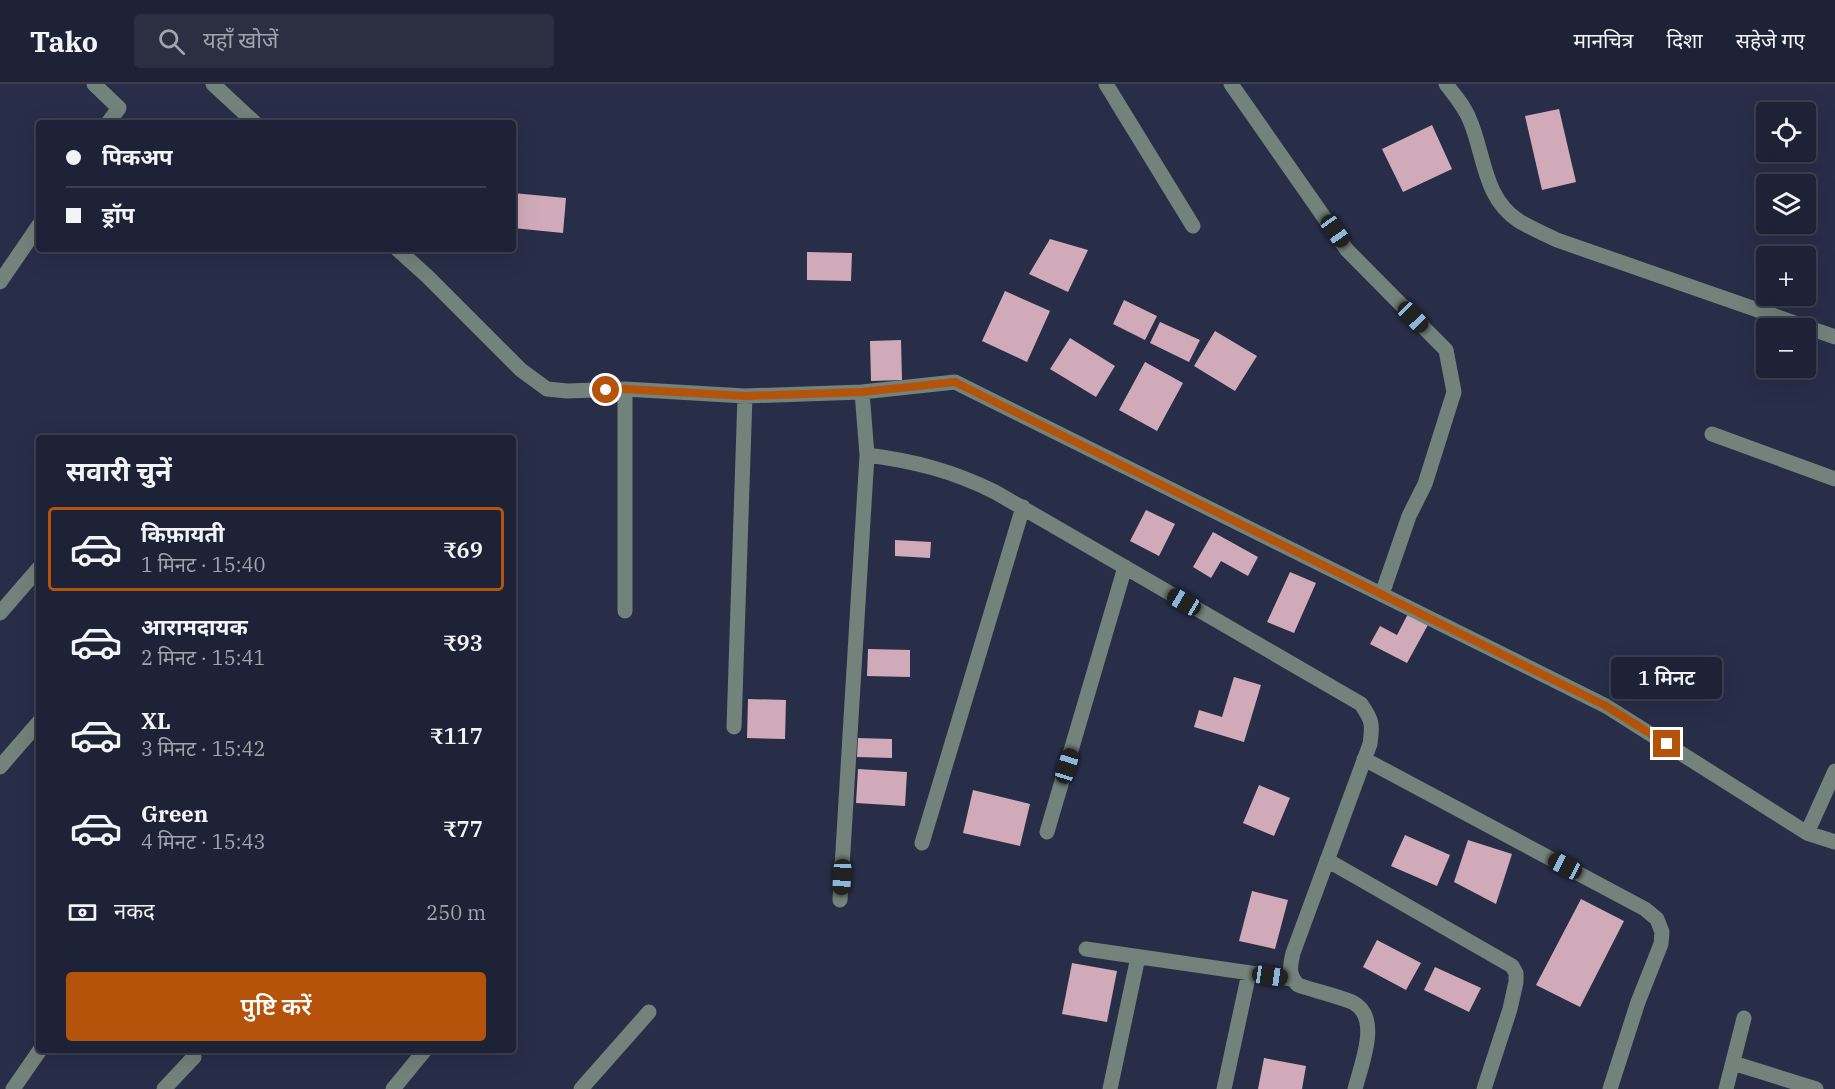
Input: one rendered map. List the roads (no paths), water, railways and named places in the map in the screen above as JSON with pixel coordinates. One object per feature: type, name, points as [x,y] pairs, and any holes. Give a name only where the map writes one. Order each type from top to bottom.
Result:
[{"type":"street","points":[[94,84],[119,108],[110,120]]},
{"type":"street","points":[[213,84],[252,120]]},
{"type":"street","points":[[1106,84],[1193,226]]},
{"type":"street","points":[[1231,84],[1347,250],[1446,350],[1454,392],[1425,484],[1409,516],[1382,594]]},
{"type":"street","points":[[1446,84],[1460,101],[1471,122],[1491,192],[1518,221],[1557,240],[1835,337]]},
{"type":"street","points":[[0,282],[36,229]]},
{"type":"street","points":[[400,252],[521,370],[547,389],[567,391],[625,389],[745,396],[862,392],[955,382],[1606,706],[1807,833],[1835,842]]},
{"type":"street","points":[[625,389],[625,611]]},
{"type":"street","points":[[840,900],[867,455],[862,392]]},
{"type":"street","points":[[734,726],[745,396]]},
{"type":"street","points":[[1713,434],[1835,479]]},
{"type":"street","points":[[867,455],[950,471],[985,486],[1361,704],[1370,717],[1372,728],[1370,744],[1293,953],[1290,972],[1292,979],[1298,985],[1352,1002],[1361,1008],[1367,1018],[1368,1032],[1355,1089]]},
{"type":"street","points":[[922,843],[1023,507]]},
{"type":"street","points":[[1047,832],[1125,567]]},
{"type":"street","points":[[0,613],[36,571]]},
{"type":"street","points":[[0,767],[36,725]]},
{"type":"street","points":[[1364,759],[1645,909],[1657,919],[1662,932],[1661,944],[1638,1002],[1610,1089]]},
{"type":"street","points":[[1807,833],[1835,771]]},
{"type":"street","points":[[1327,860],[1512,966],[1516,973],[1514,991],[1484,1089]]},
{"type":"street","points":[[1086,949],[1292,979]]},
{"type":"street","points":[[1110,1089],[1138,957]]},
{"type":"street","points":[[1224,1089],[1249,973]]},
{"type":"street","points":[[581,1089],[649,1012]]},
{"type":"street","points":[[1726,1089],[1744,1018]]},
{"type":"street","points":[[13,1089],[38,1053]]},
{"type":"street","points":[[393,1089],[423,1053]]},
{"type":"street","points":[[164,1089],[194,1057]]},
{"type":"street","points":[[1733,1064],[1816,1089]]}]
